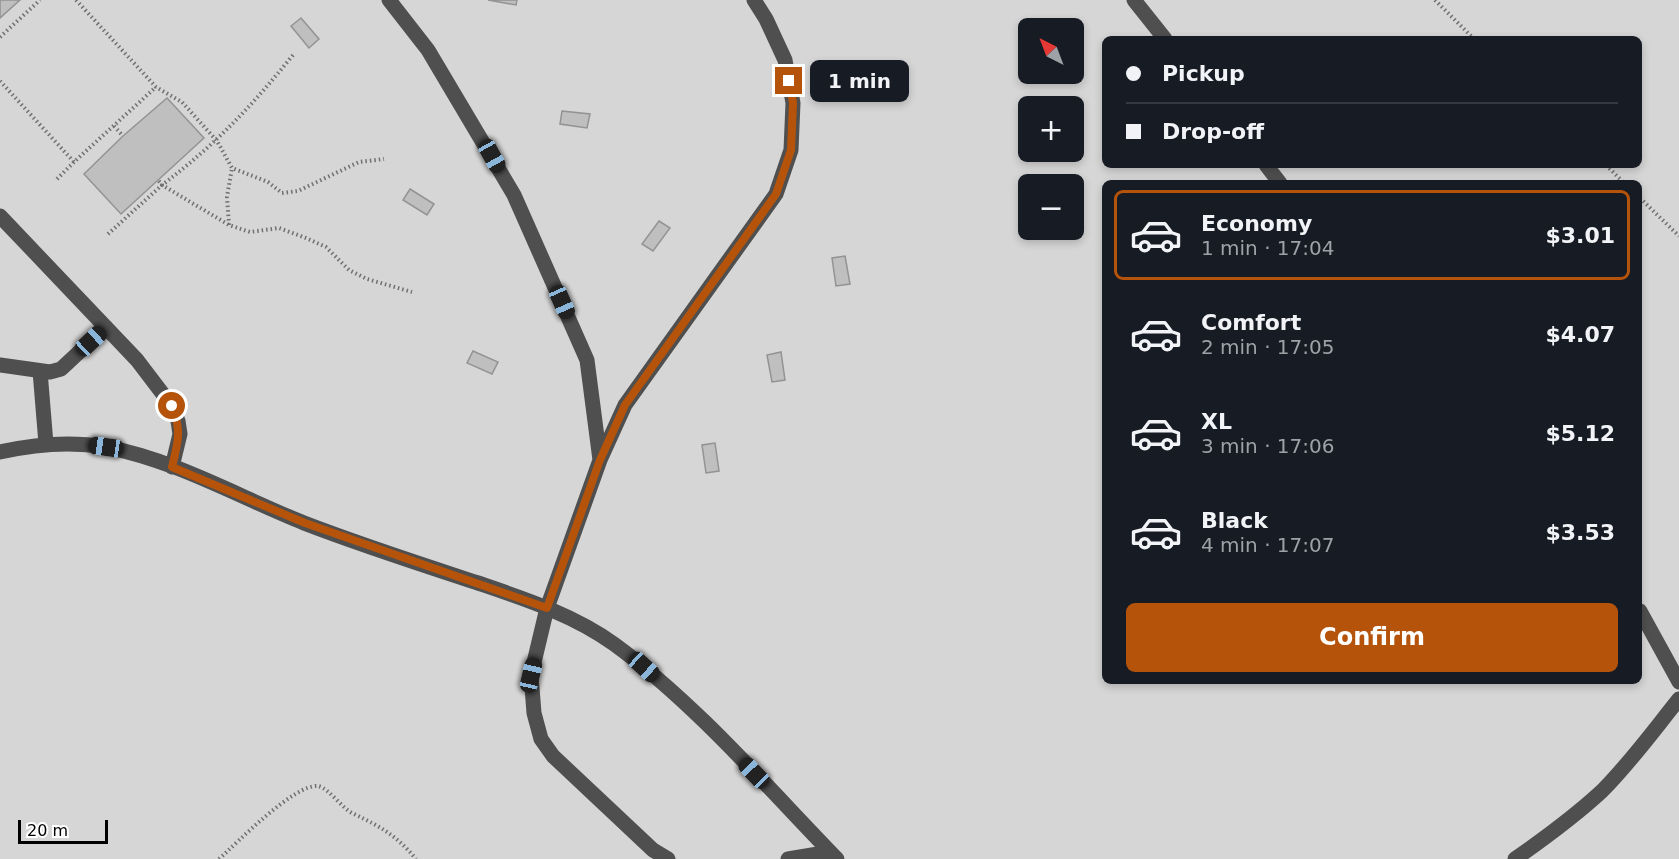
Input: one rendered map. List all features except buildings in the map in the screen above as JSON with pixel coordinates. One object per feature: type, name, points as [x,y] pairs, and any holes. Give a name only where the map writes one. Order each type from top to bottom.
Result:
[{"type":"street","points":[[389,0],[428,50],[514,195],[587,360],[600,460]]},
{"type":"street","points":[[668,859],[653,850],[553,756],[541,739],[534,712],[531,675],[547,608],[600,460],[625,405],[776,194],[791,150],[793,103],[785,60],[766,19],[754,0]]},
{"type":"street","points":[[1134,0],[1164,36]]},
{"type":"street","points":[[1268,168],[1278,180]]},
{"type":"street","points":[[0,216],[137,360],[172,406],[180,434],[172,467]]},
{"type":"street","points":[[0,365],[50,372],[61,369],[106,327]]},
{"type":"street","points":[[40,371],[46,444]]},
{"type":"street","points":[[0,452],[46,444],[79,443],[138,455],[305,523],[547,608],[598,633],[644,667],[708,726],[834,856]]},
{"type":"street","points":[[1642,615],[1679,682]]},
{"type":"street","points":[[1515,859],[1551,834],[1602,790],[1625,766],[1679,699]]},
{"type":"street","points":[[788,859],[834,856]]},
{"type":"path","points":[[0,37],[40,0]]},
{"type":"path","points":[[76,0],[156,87],[182,102],[217,141],[232,168],[227,197],[229,225]]},
{"type":"path","points":[[1434,0],[1471,36]]},
{"type":"path","points":[[108,234],[162,185],[217,141],[256,101],[292,55]]},
{"type":"path","points":[[0,81],[74,162]]},
{"type":"path","points":[[57,179],[156,87]]},
{"type":"path","points":[[114,126],[123,136]]},
{"type":"path","points":[[232,168],[268,182],[282,193],[298,191],[358,162],[384,159]]},
{"type":"path","points":[[1608,168],[1621,180]]},
{"type":"path","points":[[158,180],[162,185],[229,225],[250,232],[279,228],[326,247],[349,270],[367,279],[412,292]]},
{"type":"path","points":[[1642,200],[1679,236]]},
{"type":"path","points":[[219,859],[287,799],[303,790],[317,786],[325,789],[351,813],[389,832],[417,859]]},
{"type":"shaded area","points":[[0,0],[1679,0],[1679,859],[0,859]]},
{"type":"route","points":[[172,406],[180,434],[172,467],[305,523],[547,608],[600,460],[625,405],[776,194],[791,150],[793,103],[789,81]]}]
